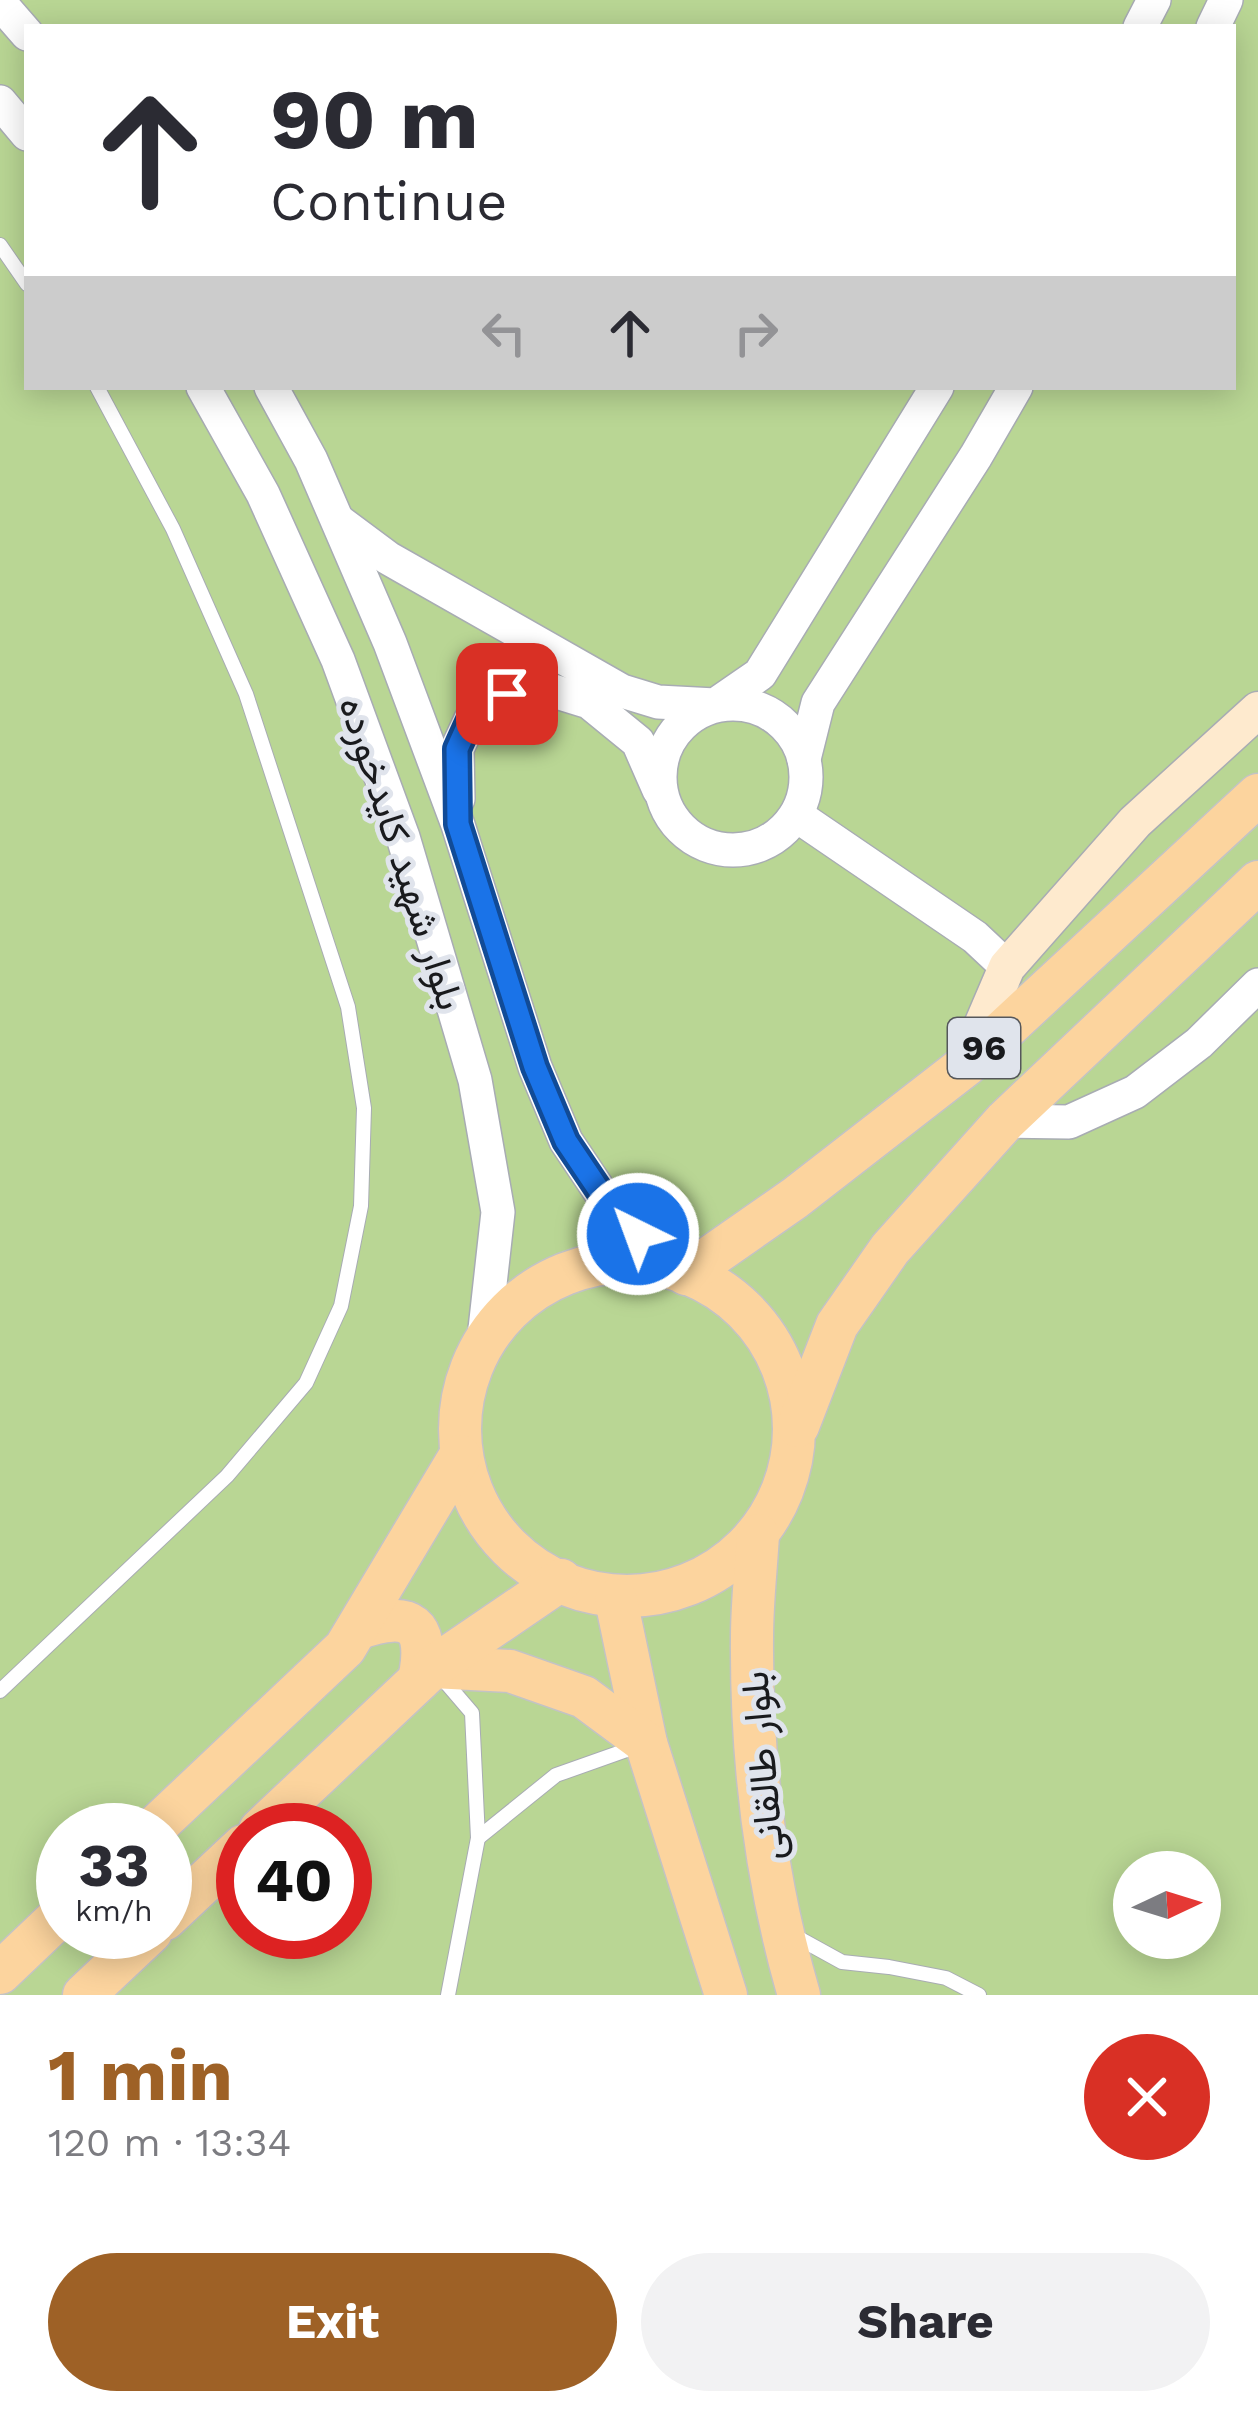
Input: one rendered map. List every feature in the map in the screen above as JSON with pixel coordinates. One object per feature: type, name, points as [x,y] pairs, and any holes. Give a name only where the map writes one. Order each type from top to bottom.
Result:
[{"type":"main road","points":[[965,1066],[1007,968],[1135,822],[1258,710]]},
{"type":"main road","name":"96","points":[[678,1270],[795,1198],[965,1066],[1258,795]]},
{"type":"main road","name":"96","points":[[796,1433],[788,1375],[761,1328],[720,1288],[678,1270],[615,1258],[563,1274],[516,1303],[482,1347],[461,1398],[460,1456],[475,1508],[513,1552],[561,1580],[616,1600],[668,1594],[714,1569],[758,1535],[788,1486],[796,1433],[837,1325],[890,1249],[1005,1120],[1258,882]]},
{"type":"main road","points":[[181,1803],[346,1648],[460,1456]]},
{"type":"main road","name":"بلوار طالقانی","points":[[758,1535],[752,1636],[756,1767],[779,1927],[799,1995]]},
{"type":"main road","points":[[289,1803],[426,1674],[561,1580]]},
{"type":"main road","points":[[616,1600],[646,1743],[726,1995]]},
{"type":"main road","points":[[359,1628],[398,1619],[414,1626],[423,1640],[426,1674]]},
{"type":"main road","points":[[426,1674],[510,1671],[584,1697],[646,1743]]},
{"type":"main road","points":[[192,1894],[216,1871]]},
{"type":"main road","points":[[0,1973],[36,1939]]},
{"type":"main road","points":[[84,1995],[122,1959]]},
{"type":"street","points":[[0,3],[24,31]]},
{"type":"street","points":[[0,102],[24,130]]},
{"type":"street","name":"بلوار شهید کایدخورده","points":[[204,390],[263,494],[338,660],[404,837],[475,1080],[497,1212],[482,1347]]},
{"type":"street","name":"بلوار شهید کایدخورده","points":[[273,390],[311,460],[390,643],[458,824],[535,1067],[566,1141],[607,1202],[678,1270]]},
{"type":"street","points":[[661,795],[660,766],[669,739],[689,718],[760,674],[935,390]]},
{"type":"street","points":[[458,824],[457,749],[471,718],[507,694],[547,689],[589,702],[638,742],[673,821],[694,841],[722,850],[750,849],[776,837],[796,815],[806,788],[804,759],[818,703],[1014,390]]},
{"type":"street","points":[[337,519],[388,558],[622,691],[658,702],[744,704],[771,714],[792,733],[804,759]]},
{"type":"street","points":[[796,815],[975,937],[1007,968]]},
{"type":"street","points":[[1005,1120],[1069,1122],[1136,1092],[1199,1043],[1258,985]]},
{"type":"lane","points":[[0,245],[24,280]]},
{"type":"lane","points":[[0,1691],[226,1476],[306,1383],[340,1306],[361,1206],[364,1108],[348,1007],[246,694],[173,529],[99,390]]},
{"type":"lane","points":[[426,1674],[472,1713],[478,1838],[448,1995]]},
{"type":"lane","points":[[478,1838],[556,1775],[646,1743]]},
{"type":"lane","points":[[779,1927],[842,1962],[946,1978],[979,1995]]},
{"type":"green space","points":[[0,0],[1258,0],[1258,1995],[0,1995]]},
{"type":"route","points":[[507,694],[471,718],[457,749],[458,824],[535,1067],[566,1141],[607,1202],[638,1234]]}]
